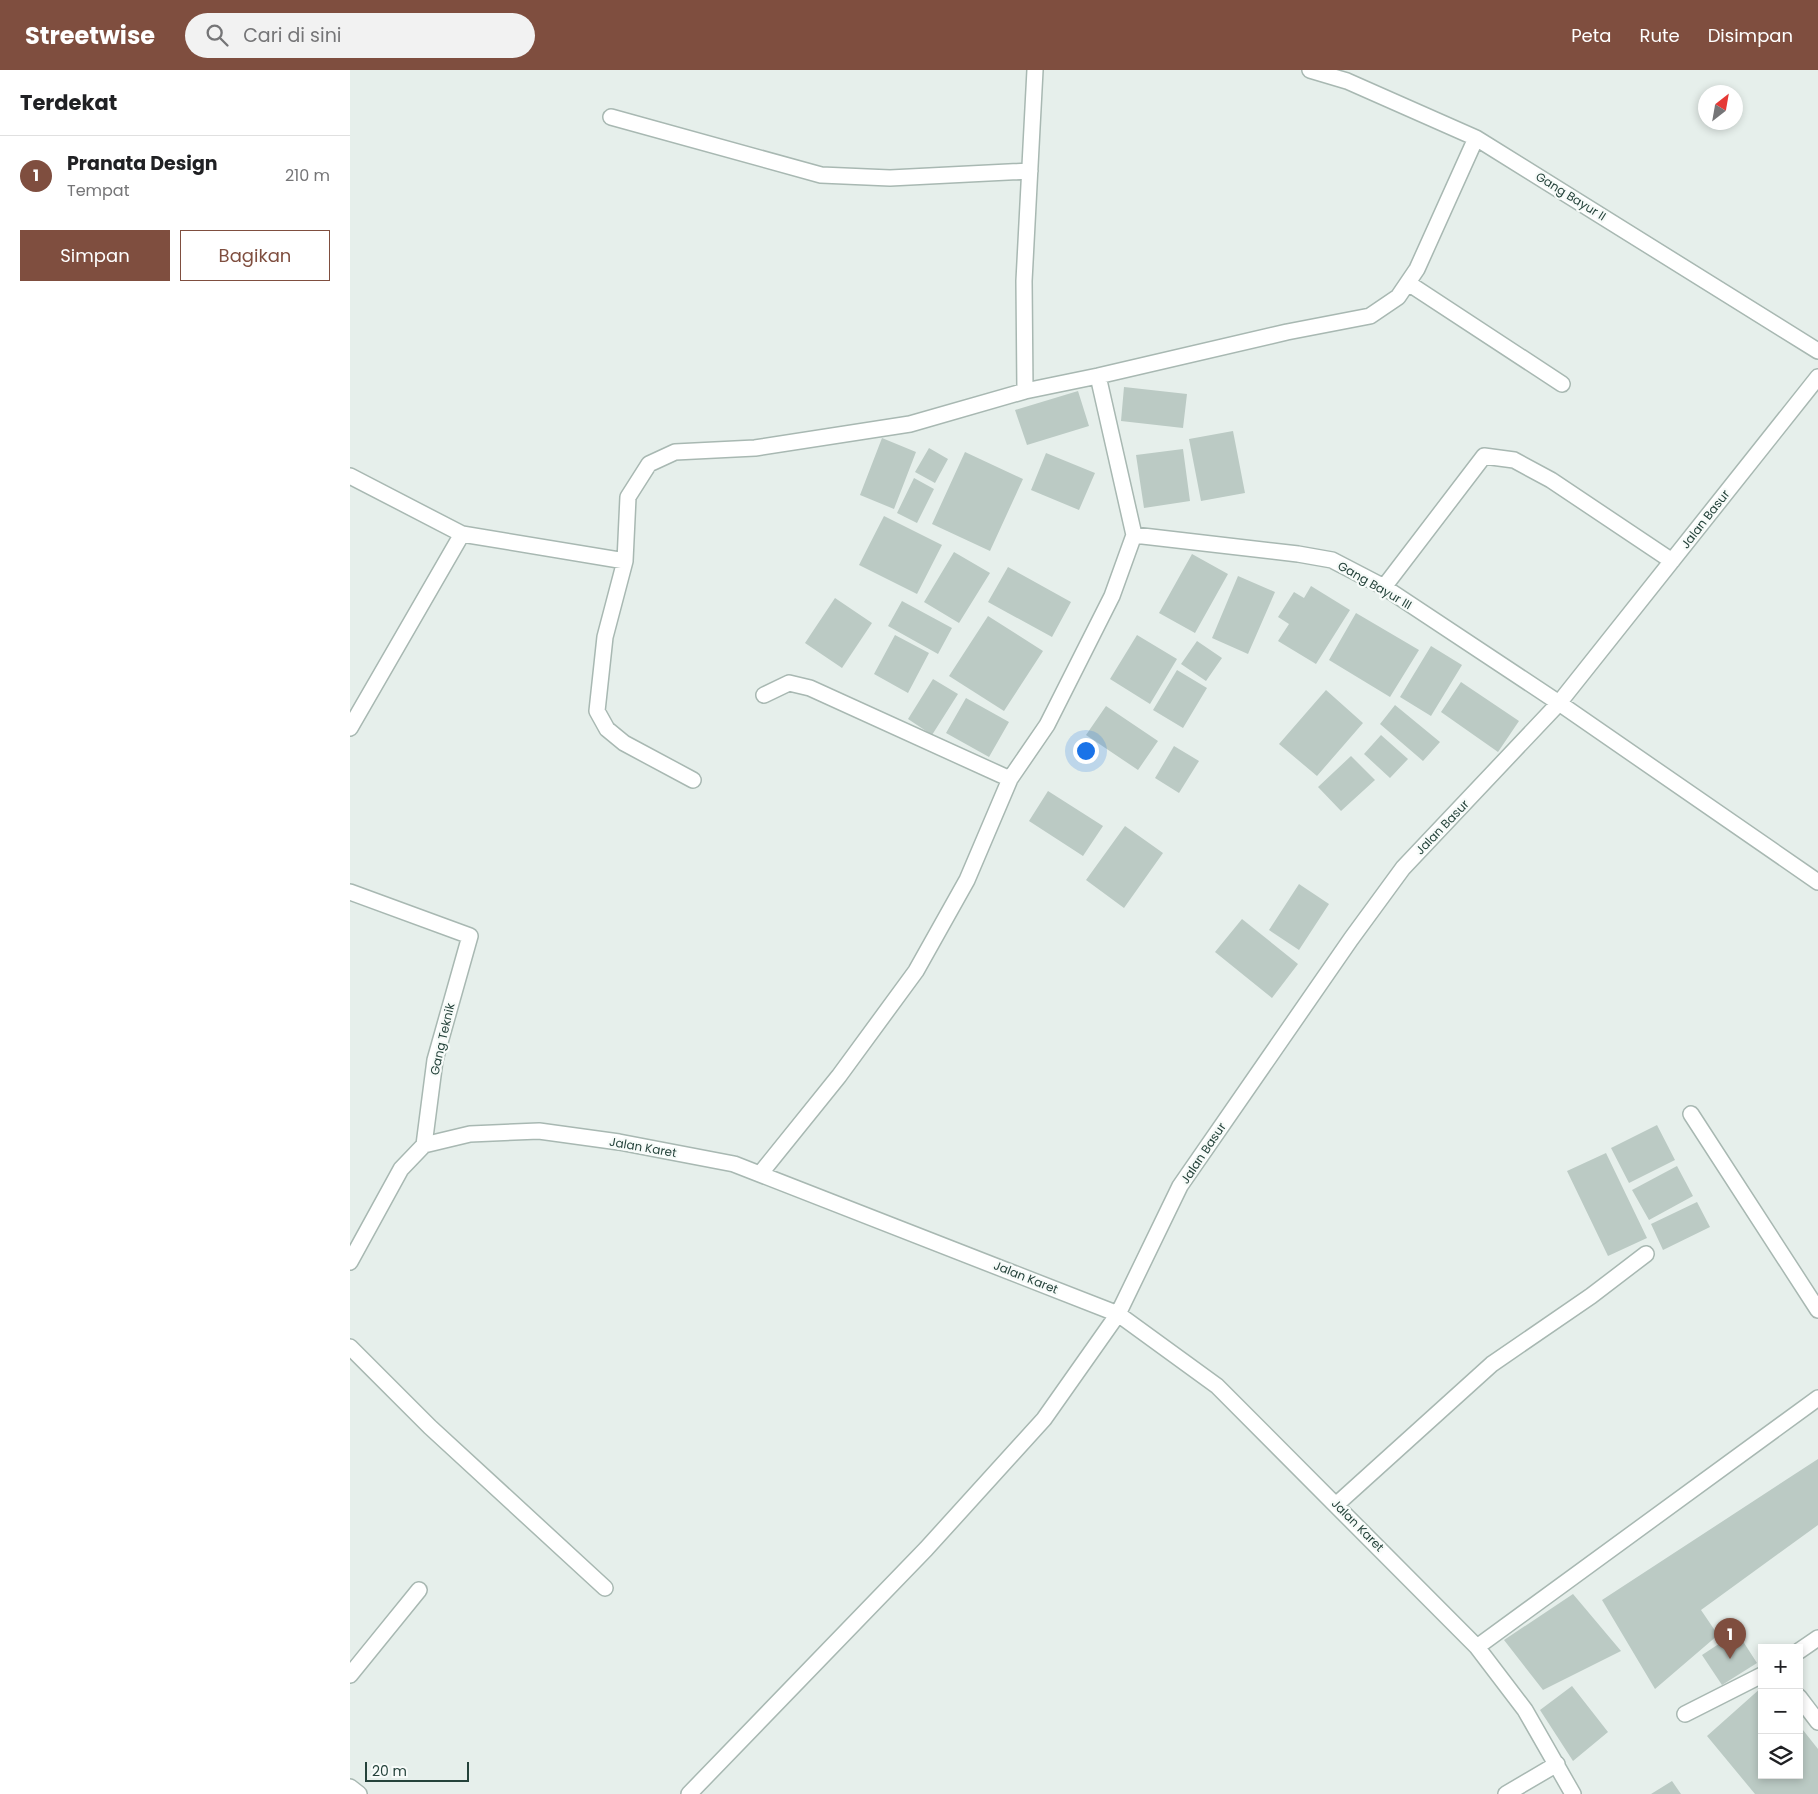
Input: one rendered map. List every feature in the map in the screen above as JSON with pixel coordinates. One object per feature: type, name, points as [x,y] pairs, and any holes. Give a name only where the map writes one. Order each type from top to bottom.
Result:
[{"type":"street","points":[[1025,391],[1024,281],[1035,70]]},
{"type":"street","name":"Gang Bayur II","points":[[1310,70],[1347,81],[1476,138],[1818,351]]},
{"type":"street","points":[[611,117],[821,175],[890,178],[1030,171]]},
{"type":"street","points":[[693,780],[624,743],[607,730],[598,711],[605,636],[624,561],[628,497],[649,464],[675,452],[755,448],[910,424],[1025,391],[1287,332],[1370,316],[1398,297],[1418,269],[1476,138]]},
{"type":"street","points":[[1408,283],[1562,384]]},
{"type":"street","points":[[760,1174],[839,1076],[916,971],[968,880],[1010,779],[1047,725],[1112,596],[1134,535],[1098,376]]},
{"type":"street","name":"Jalan Basur","points":[[689,1794],[926,1549],[1044,1419],[1118,1314],[1180,1186],[1351,939],[1403,868],[1559,703],[1818,377]]},
{"type":"street","points":[[1384,587],[1484,456],[1514,460],[1544,476],[1672,561]]},
{"type":"street","points":[[350,476],[462,534],[624,561]]},
{"type":"street","points":[[350,728],[462,534]]},
{"type":"street","name":"Gang Bayur III","points":[[1134,535],[1298,554],[1332,560],[1384,587],[1559,703],[1818,882]]},
{"type":"street","points":[[764,694],[789,683],[810,688],[1010,779]]},
{"type":"street","name":"Gang Teknik","points":[[350,892],[470,936],[435,1060],[424,1145]]},
{"type":"street","points":[[1691,1114],[1818,1310]]},
{"type":"street","name":"Jalan Karet","points":[[424,1145],[470,1134],[539,1131],[619,1142],[734,1164],[1118,1314],[1217,1386],[1337,1504],[1477,1647],[1525,1710],[1573,1794]]},
{"type":"street","points":[[350,1262],[401,1168],[424,1145]]},
{"type":"street","points":[[1337,1504],[1492,1364],[1592,1296],[1646,1254]]},
{"type":"street","points":[[350,1347],[430,1426],[605,1588]]},
{"type":"street","points":[[1477,1647],[1818,1398]]},
{"type":"street","points":[[350,1675],[418,1590]]},
{"type":"street","points":[[1803,1648],[1818,1638]]},
{"type":"street","points":[[1685,1714],[1758,1677]]},
{"type":"street","points":[[1803,1703],[1818,1722]]},
{"type":"street","points":[[1506,1794],[1557,1764]]},
{"type":"street","points":[[350,1787],[359,1794]]},
{"type":"building","points":[[1124,387],[1187,394],[1183,428],[1121,421]]},
{"type":"building","points":[[1078,391],[1089,426],[1027,445],[1015,410]]},
{"type":"building","points":[[1233,431],[1245,493],[1201,501],[1189,439]]},
{"type":"building","points":[[882,438],[916,452],[894,509],[860,495]]},
{"type":"building","points":[[929,448],[948,459],[935,483],[915,472]]},
{"type":"building","points":[[1183,449],[1190,501],[1144,508],[1136,455]]},
{"type":"building","points":[[965,452],[1023,479],[990,551],[932,524]]},
{"type":"building","points":[[1046,453],[1095,473],[1079,510],[1031,490]]},
{"type":"building","points":[[914,478],[934,489],[917,523],[897,513]]},
{"type":"building","points":[[884,516],[942,545],[917,594],[859,565]]},
{"type":"building","points":[[954,552],[990,573],[959,623],[924,602]]},
{"type":"building","points":[[1192,554],[1228,574],[1195,633],[1159,613]]},
{"type":"building","points":[[1008,567],[1071,602],[1052,637],[988,602]]},
{"type":"building","points":[[1238,576],[1275,592],[1248,654],[1212,638]]},
{"type":"building","points":[[1311,586],[1350,610],[1316,664],[1278,641],[1289,624],[1278,617],[1294,592],[1304,598]]},
{"type":"building","points":[[835,598],[872,623],[842,668],[805,643]]},
{"type":"building","points":[[902,601],[952,628],[938,654],[888,626]]},
{"type":"building","points":[[1356,613],[1419,650],[1390,697],[1329,660]]},
{"type":"building","points":[[988,616],[1043,651],[1004,711],[949,676]]},
{"type":"building","points":[[895,635],[929,653],[908,693],[874,674]]},
{"type":"building","points":[[1137,635],[1177,659],[1150,704],[1110,679]]},
{"type":"building","points":[[1197,641],[1222,658],[1206,681],[1181,664]]},
{"type":"building","points":[[1431,646],[1462,665],[1431,716],[1400,697]]},
{"type":"building","points":[[1177,670],[1207,688],[1183,728],[1153,710]]},
{"type":"building","points":[[933,679],[958,694],[932,735],[908,719]]},
{"type":"building","points":[[1461,682],[1519,721],[1498,752],[1441,712]]},
{"type":"building","points":[[1326,690],[1363,723],[1317,776],[1279,744]]},
{"type":"building","points":[[966,698],[1009,722],[989,757],[946,733]]},
{"type":"building","points":[[1395,705],[1440,742],[1423,761],[1380,724]]},
{"type":"building","points":[[1106,706],[1158,741],[1138,770],[1086,735]]},
{"type":"building","points":[[1381,735],[1408,759],[1390,778],[1364,754]]},
{"type":"building","points":[[1174,746],[1199,761],[1179,793],[1155,778]]},
{"type":"building","points":[[1351,756],[1375,780],[1341,811],[1318,787]]},
{"type":"building","points":[[1048,791],[1103,826],[1083,856],[1029,821]]},
{"type":"building","points":[[1125,826],[1163,853],[1124,908],[1086,880]]},
{"type":"building","points":[[1299,884],[1329,904],[1299,950],[1269,930]]},
{"type":"building","points":[[1242,919],[1298,964],[1272,998],[1215,952]]},
{"type":"building","points":[[1657,1125],[1675,1160],[1629,1183],[1611,1148]]},
{"type":"building","points":[[1606,1153],[1647,1238],[1608,1256],[1567,1171]]},
{"type":"building","points":[[1677,1166],[1693,1196],[1649,1220],[1632,1190]]},
{"type":"building","points":[[1697,1202],[1710,1227],[1663,1250],[1651,1224]]},
{"type":"building","points":[[1818,1459],[1818,1525],[1701,1610],[1718,1635],[1655,1689],[1602,1600]]},
{"type":"building","points":[[1573,1594],[1621,1651],[1543,1690],[1504,1640]]},
{"type":"building","points":[[1737,1632],[1757,1663],[1722,1685],[1702,1655]]},
{"type":"building","points":[[1572,1686],[1608,1732],[1573,1761],[1540,1710]]},
{"type":"building","points":[[1758,1691],[1758,1779],[1803,1779],[1803,1730],[1818,1749],[1818,1794],[1755,1794],[1707,1736]]},
{"type":"building","points":[[1672,1781],[1681,1794],[1651,1794]]},
{"type":"place","name":"Pranata Design","points":[[1730,1659]]}]
